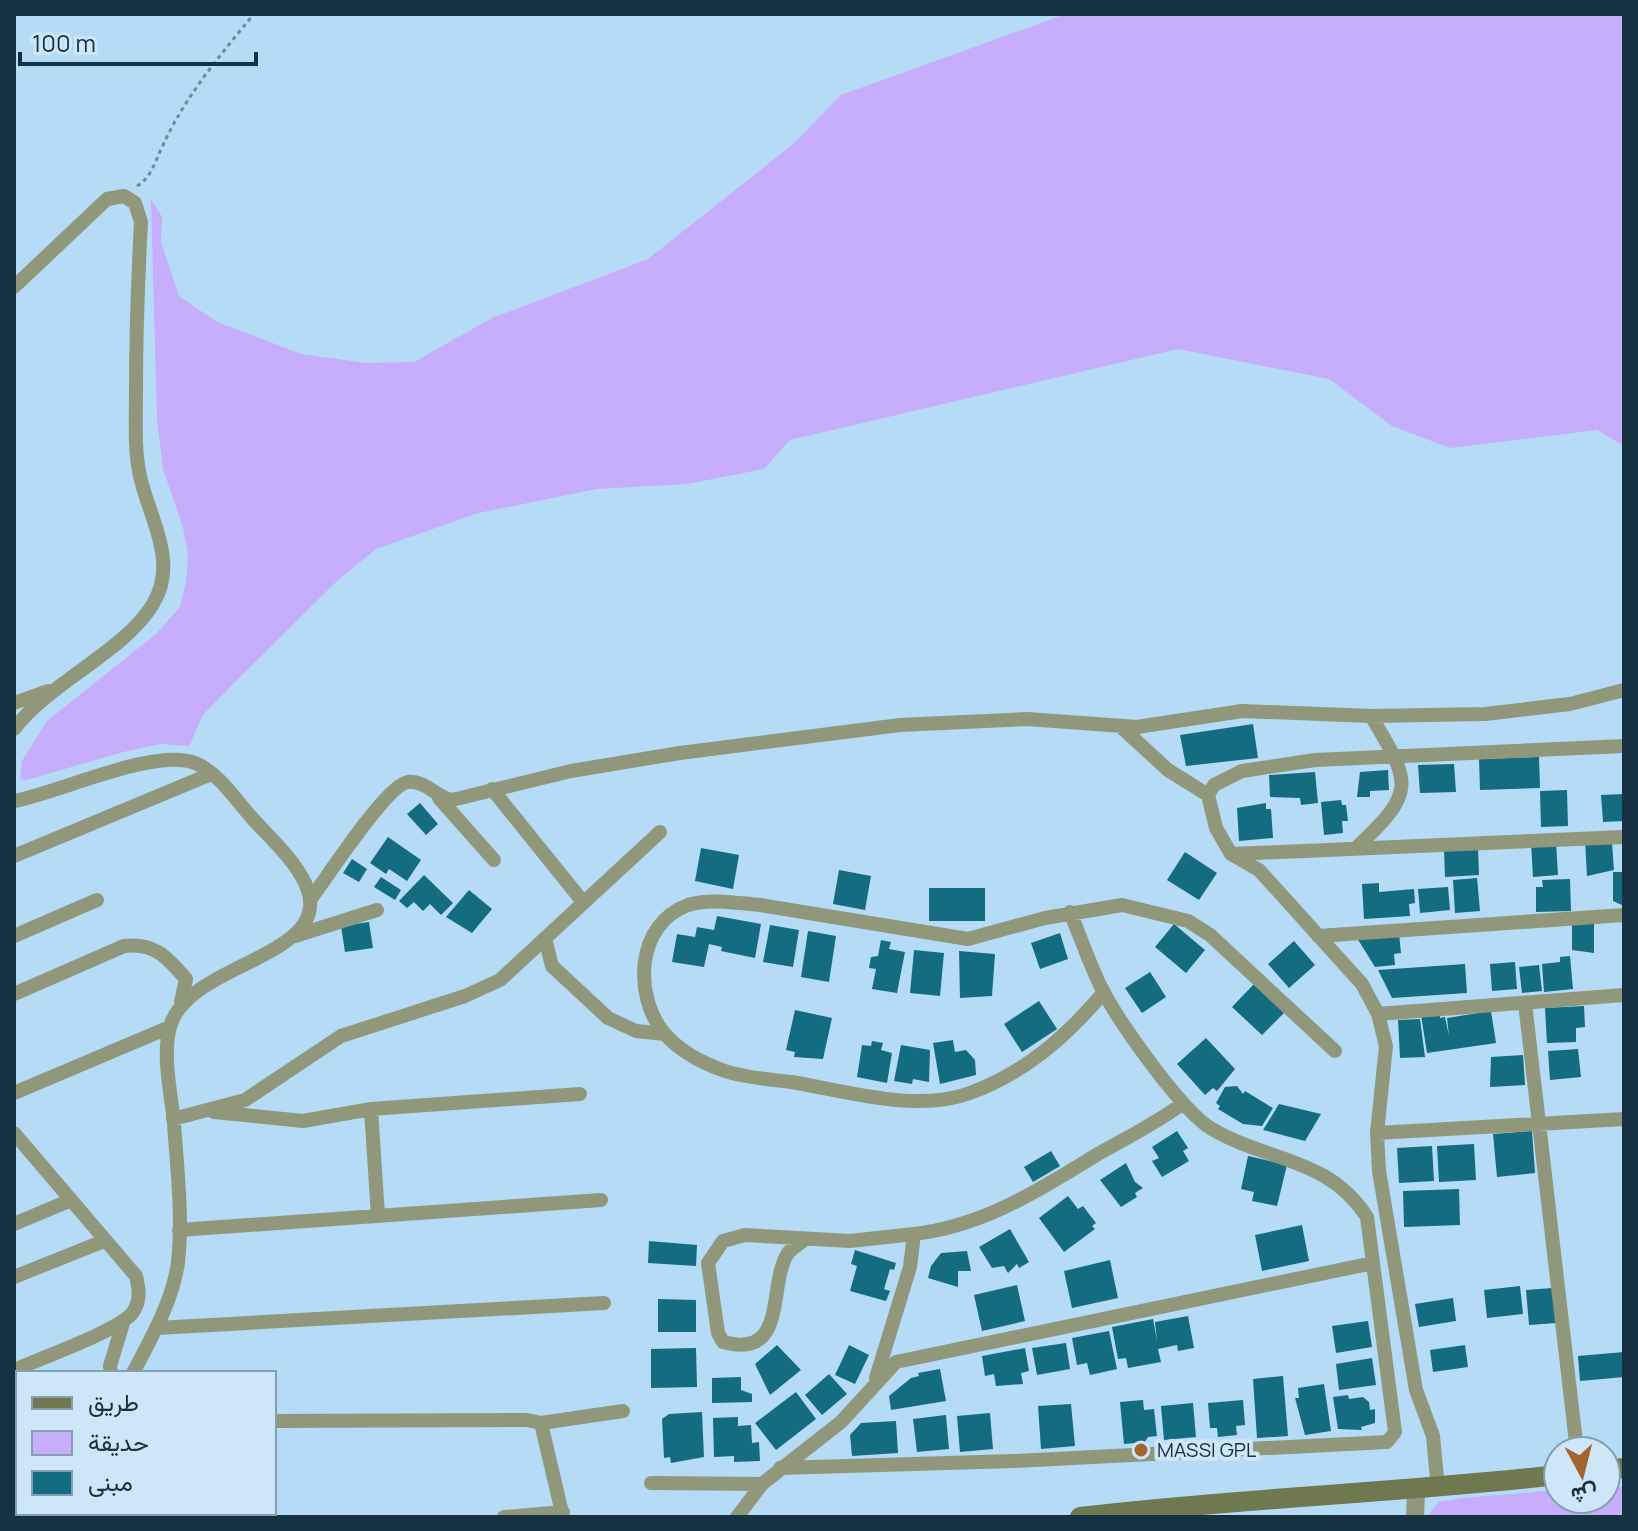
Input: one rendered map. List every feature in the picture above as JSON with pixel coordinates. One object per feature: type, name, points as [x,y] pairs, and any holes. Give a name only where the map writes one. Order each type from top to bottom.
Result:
[{"type":"main road","points":[[1080,1517],[1151,1509],[1416,1491],[1542,1477]]},
{"type":"street","points":[[14,287],[84,219],[116,196],[135,203],[141,222],[136,424],[140,476],[156,519],[162,579],[153,604],[142,618],[53,690],[14,729]]},
{"type":"street","points":[[14,703],[53,690]]},
{"type":"street","points":[[439,798],[452,800],[492,789],[680,753],[900,725],[1027,719],[1161,726],[1242,711],[1371,716],[1525,712],[1624,690]]},
{"type":"street","points":[[1356,848],[1385,821],[1401,798],[1404,785],[1396,757],[1371,716]]},
{"type":"street","points":[[1120,726],[1168,770],[1208,795],[1216,828],[1231,854],[1259,870],[1362,984],[1378,1014],[1386,1046],[1377,1133],[1379,1171],[1416,1390],[1433,1436],[1438,1489]]},
{"type":"street","points":[[1208,795],[1214,785],[1242,771],[1315,760],[1624,746]]},
{"type":"street","points":[[14,801],[135,766],[168,760],[195,763],[211,774],[296,868],[310,900]]},
{"type":"street","points":[[14,856],[211,774]]},
{"type":"street","points":[[295,936],[307,920],[310,900],[369,817],[400,783],[422,784],[439,798],[494,860]]},
{"type":"street","points":[[492,789],[583,902]]},
{"type":"street","points":[[173,1119],[210,1112],[245,1100],[341,1036],[465,996],[500,980],[660,832]]},
{"type":"street","points":[[1231,854],[1624,837]]},
{"type":"street","points":[[14,936],[97,900]]},
{"type":"street","points":[[1104,992],[1072,1030],[1035,1059],[995,1083],[943,1100],[893,1098],[728,1072],[689,1055],[665,1034],[650,1012],[642,979],[648,945],[667,916],[690,904],[744,903],[968,939],[1070,912],[1122,905],[1188,921],[1210,935],[1335,1051]]},
{"type":"street","points":[[181,1004],[206,983],[295,936],[377,910]]},
{"type":"street","points":[[780,1468],[1014,1461],[1387,1442],[1395,1432],[1367,1217],[1356,1200],[1329,1176],[1210,1128],[1182,1104],[1104,992],[1070,912]]},
{"type":"street","points":[[1318,936],[1624,915]]},
{"type":"street","points":[[545,938],[552,966],[608,1018],[636,1031],[665,1034]]},
{"type":"street","points":[[14,994],[124,946],[138,944],[152,946],[186,979],[167,1046],[179,1230],[178,1263],[157,1328],[134,1371]]},
{"type":"street","points":[[1378,1014],[1624,995]]},
{"type":"street","points":[[1525,1003],[1575,1435]]},
{"type":"street","points":[[14,1093],[170,1027]]},
{"type":"street","points":[[210,1112],[303,1121],[371,1109],[580,1094]]},
{"type":"street","points":[[803,1241],[788,1254],[772,1323],[758,1340],[735,1345],[723,1342],[718,1333],[708,1263],[723,1241],[745,1235],[803,1241],[850,1241],[914,1234],[970,1223],[1048,1187],[1182,1104]]},
{"type":"street","points":[[371,1109],[378,1216]]},
{"type":"street","points":[[1377,1133],[1624,1119]]},
{"type":"street","points":[[16,1139],[136,1276],[139,1301],[123,1323],[111,1371]]},
{"type":"street","points":[[14,1224],[71,1200]]},
{"type":"street","points":[[179,1230],[601,1200]]},
{"type":"street","points":[[873,1386],[910,1267],[914,1234]]},
{"type":"street","points":[[14,1277],[104,1241]]},
{"type":"street","points":[[737,1517],[762,1484],[841,1422],[896,1362],[912,1356],[1373,1263]]},
{"type":"street","points":[[157,1328],[604,1303]]},
{"type":"street","points":[[14,1370],[123,1323]]},
{"type":"street","points":[[276,1421],[527,1420],[541,1423],[623,1411]]},
{"type":"street","points":[[504,1517],[563,1515],[541,1423]]},
{"type":"street","points":[[651,1483],[762,1484]]},
{"type":"street","points":[[1415,1517],[1416,1491]]},
{"type":"path","points":[[116,196],[149,178],[171,128],[205,75],[254,14]]},
{"type":"green space","points":[[1066,14],[1624,14],[1624,446],[1597,430],[1450,448],[1392,426],[1329,379],[1178,349],[790,440],[764,469],[687,484],[597,489],[478,513],[376,549],[338,580],[203,715],[189,746],[161,744],[27,780],[20,779],[22,761],[47,721],[156,634],[180,607],[186,582],[188,555],[183,527],[163,469],[157,421],[151,199],[162,217],[161,242],[179,296],[217,322],[301,354],[367,363],[414,362],[492,318],[648,259],[792,145],[841,95]]},
{"type":"green space","points":[[1622,1487],[1624,1517],[1426,1517],[1439,1502],[1542,1491],[1542,1515],[1622,1515]]},
{"type":"building","points":[[1253,724],[1258,758],[1186,766],[1180,735]]},
{"type":"building","points":[[1539,757],[1540,788],[1480,790],[1479,759]]},
{"type":"building","points":[[1454,764],[1456,792],[1420,793],[1418,765]]},
{"type":"building","points":[[1388,770],[1389,790],[1370,791],[1370,797],[1357,797],[1360,772]]},
{"type":"building","points":[[1315,772],[1318,803],[1301,805],[1300,798],[1270,797],[1269,775]]},
{"type":"building","points":[[1567,790],[1568,826],[1541,827],[1540,791]]},
{"type":"building","points":[[1624,794],[1624,821],[1603,822],[1601,795]]},
{"type":"building","points":[[1341,800],[1342,805],[1346,805],[1348,821],[1342,821],[1343,833],[1324,835],[1321,802]]},
{"type":"building","points":[[420,803],[438,824],[426,835],[407,814]]},
{"type":"building","points":[[1266,803],[1266,809],[1271,809],[1273,838],[1239,841],[1237,808]]},
{"type":"building","points":[[388,837],[421,860],[407,881],[389,869],[386,874],[370,863]]},
{"type":"building","points":[[1585,840],[1612,843],[1614,870],[1587,876]]},
{"type":"building","points":[[1556,841],[1558,875],[1533,877],[1531,843]]},
{"type":"building","points":[[701,848],[739,855],[733,889],[695,881]]},
{"type":"building","points":[[1478,848],[1479,875],[1445,877],[1444,850]]},
{"type":"building","points":[[1185,852],[1217,873],[1199,900],[1167,880]]},
{"type":"building","points":[[352,859],[367,869],[359,882],[343,873]]},
{"type":"building","points":[[839,870],[871,876],[865,910],[833,904]]},
{"type":"building","points":[[1613,872],[1624,872],[1624,906],[1613,901]]},
{"type":"building","points":[[424,875],[453,903],[441,915],[430,904],[423,911],[414,902],[407,908],[399,901]]},
{"type":"building","points":[[381,877],[401,890],[395,900],[374,887]]},
{"type":"building","points":[[1477,878],[1480,911],[1455,913],[1453,880]]},
{"type":"building","points":[[1570,879],[1571,911],[1536,912],[1536,887],[1543,887],[1542,880]]},
{"type":"building","points":[[1379,883],[1379,892],[1414,889],[1415,903],[1409,904],[1410,916],[1364,919],[1362,884]]},
{"type":"building","points":[[1448,887],[1450,910],[1420,913],[1418,889]]},
{"type":"building","points":[[929,888],[985,888],[985,921],[929,921]]},
{"type":"building","points":[[469,890],[492,909],[472,933],[446,917]]},
{"type":"building","points":[[717,916],[761,924],[755,958],[721,951],[722,947],[709,944],[704,967],[672,962],[677,934],[695,937],[697,927],[714,930]]},
{"type":"building","points":[[369,922],[373,948],[345,952],[341,926]]},
{"type":"building","points":[[1572,923],[1594,923],[1594,953],[1572,950]]},
{"type":"building","points":[[1174,924],[1205,950],[1186,973],[1155,947]]},
{"type":"building","points":[[770,925],[799,930],[793,967],[763,962]]},
{"type":"building","points":[[808,931],[836,936],[829,982],[801,977]]},
{"type":"building","points":[[1060,933],[1068,959],[1040,969],[1031,943]]},
{"type":"building","points":[[1399,933],[1401,953],[1394,954],[1395,965],[1375,967],[1357,938]]},
{"type":"building","points":[[881,940],[891,942],[889,949],[905,952],[897,993],[872,989],[876,969],[869,968],[871,957],[878,956]]},
{"type":"building","points":[[1294,941],[1315,965],[1289,988],[1268,964]]},
{"type":"building","points":[[914,950],[944,953],[940,996],[910,993]]},
{"type":"building","points":[[959,951],[995,954],[992,996],[960,998]]},
{"type":"building","points":[[1570,956],[1573,989],[1544,992],[1542,964],[1560,962],[1560,957]]},
{"type":"building","points":[[1515,962],[1517,989],[1492,991],[1490,964]]},
{"type":"building","points":[[1465,964],[1467,993],[1392,998],[1378,970]]},
{"type":"building","points":[[1539,965],[1542,991],[1522,993],[1519,967]]},
{"type":"building","points":[[1150,972],[1166,997],[1142,1013],[1125,988]]},
{"type":"building","points":[[1254,984],[1284,1013],[1262,1035],[1232,1007]]},
{"type":"building","points":[[1039,1001],[1057,1029],[1022,1052],[1004,1024]]},
{"type":"building","points":[[1584,1006],[1585,1027],[1576,1028],[1576,1042],[1547,1043],[1545,1008]]},
{"type":"building","points":[[795,1010],[832,1018],[823,1059],[794,1057],[795,1052],[786,1050]]},
{"type":"building","points":[[1491,1011],[1496,1043],[1427,1053],[1421,1015],[1440,1012],[1440,1018],[1445,1017],[1449,1036],[1447,1018]]},
{"type":"building","points":[[1420,1019],[1425,1057],[1400,1058],[1398,1020]]},
{"type":"building","points":[[1206,1038],[1235,1069],[1217,1091],[1213,1088],[1205,1095],[1177,1064]]},
{"type":"building","points":[[953,1040],[955,1052],[966,1050],[975,1060],[976,1075],[940,1084],[933,1043]]},
{"type":"building","points":[[872,1041],[883,1043],[881,1050],[892,1053],[887,1083],[857,1077],[862,1045],[871,1046]]},
{"type":"building","points":[[901,1045],[930,1050],[929,1082],[913,1079],[912,1084],[894,1081]]},
{"type":"building","points":[[1578,1049],[1581,1077],[1550,1080],[1548,1051]]},
{"type":"building","points":[[1523,1055],[1525,1085],[1490,1087],[1491,1057]]},
{"type":"building","points":[[1237,1086],[1243,1094],[1245,1091],[1273,1108],[1262,1126],[1243,1124],[1218,1109],[1220,1106],[1216,1103],[1225,1087]]},
{"type":"building","points":[[1279,1104],[1321,1114],[1305,1141],[1263,1130]]},
{"type":"building","points":[[1177,1131],[1188,1148],[1183,1151],[1189,1161],[1162,1177],[1152,1161],[1159,1158],[1152,1147]]},
{"type":"building","points":[[1532,1131],[1535,1173],[1497,1177],[1493,1134]]},
{"type":"building","points":[[1474,1144],[1476,1180],[1439,1182],[1437,1146]]},
{"type":"building","points":[[1432,1146],[1434,1181],[1399,1183],[1397,1148]]},
{"type":"building","points":[[1051,1151],[1060,1166],[1033,1182],[1024,1167]]},
{"type":"building","points":[[1248,1156],[1287,1165],[1277,1206],[1252,1201],[1254,1192],[1241,1189]]},
{"type":"building","points":[[1126,1163],[1135,1182],[1143,1188],[1135,1193],[1137,1197],[1121,1207],[1100,1180]]},
{"type":"building","points":[[1459,1189],[1460,1225],[1404,1227],[1403,1191]]},
{"type":"building","points":[[1068,1196],[1078,1209],[1083,1206],[1096,1223],[1092,1226],[1095,1229],[1064,1252],[1039,1218]]},
{"type":"building","points":[[1302,1225],[1309,1261],[1262,1271],[1255,1235]]},
{"type":"building","points":[[1010,1229],[1029,1262],[1019,1268],[1017,1264],[1008,1273],[1004,1266],[992,1268],[979,1247]]},
{"type":"building","points":[[649,1241],[697,1245],[696,1266],[648,1263]]},
{"type":"building","points":[[855,1250],[896,1263],[894,1270],[890,1269],[884,1289],[890,1291],[886,1301],[850,1291],[857,1266],[851,1264]]},
{"type":"building","points":[[967,1251],[971,1271],[958,1271],[958,1287],[928,1278],[931,1266],[941,1253]]},
{"type":"building","points":[[1110,1260],[1118,1298],[1072,1308],[1064,1271]]},
{"type":"building","points":[[1017,1285],[1025,1321],[982,1331],[974,1295]]},
{"type":"building","points":[[1520,1286],[1523,1314],[1487,1318],[1484,1290]]},
{"type":"building","points":[[1552,1288],[1556,1323],[1529,1325],[1526,1290]]},
{"type":"building","points":[[1453,1298],[1456,1321],[1419,1327],[1415,1304]]},
{"type":"building","points":[[658,1299],[696,1300],[696,1332],[658,1332]]},
{"type":"building","points":[[1188,1316],[1194,1348],[1178,1351],[1177,1345],[1158,1349],[1161,1362],[1128,1368],[1126,1358],[1118,1359],[1112,1327],[1153,1319],[1157,1341],[1155,1322]]},
{"type":"building","points":[[1368,1321],[1372,1347],[1336,1353],[1332,1326]]},
{"type":"building","points":[[1109,1331],[1117,1369],[1090,1375],[1087,1363],[1077,1365],[1072,1338]]},
{"type":"building","points":[[1066,1343],[1070,1369],[1037,1375],[1032,1348]]},
{"type":"building","points":[[777,1345],[801,1370],[770,1395],[755,1364]]},
{"type":"building","points":[[849,1345],[869,1355],[855,1384],[835,1375]]},
{"type":"building","points":[[1465,1345],[1468,1367],[1433,1372],[1430,1350]]},
{"type":"building","points":[[696,1348],[697,1387],[651,1388],[651,1349]]},
{"type":"building","points":[[1025,1348],[1029,1371],[1021,1373],[1023,1384],[996,1386],[994,1374],[985,1376],[982,1356]]},
{"type":"building","points":[[1624,1352],[1624,1377],[1580,1381],[1578,1356]]},
{"type":"building","points":[[1372,1358],[1376,1385],[1339,1390],[1336,1364]]},
{"type":"building","points":[[940,1369],[946,1401],[891,1410],[889,1396],[911,1378],[919,1376],[918,1373]]},
{"type":"building","points":[[829,1374],[847,1394],[822,1415],[805,1395]]},
{"type":"building","points":[[1283,1376],[1288,1436],[1257,1438],[1253,1379]]},
{"type":"building","points":[[741,1377],[741,1390],[752,1394],[752,1402],[712,1403],[712,1378]]},
{"type":"building","points":[[1324,1384],[1331,1431],[1305,1435],[1295,1398],[1299,1398],[1298,1388]]},
{"type":"building","points":[[796,1392],[816,1419],[776,1450],[755,1423]]},
{"type":"building","points":[[1348,1395],[1349,1399],[1363,1397],[1369,1402],[1370,1410],[1375,1409],[1375,1423],[1361,1427],[1362,1430],[1338,1429],[1333,1397]]},
{"type":"building","points":[[1143,1400],[1144,1410],[1154,1409],[1157,1436],[1148,1437],[1145,1442],[1124,1444],[1120,1402]]},
{"type":"building","points":[[1243,1400],[1245,1425],[1236,1426],[1237,1435],[1218,1437],[1217,1428],[1210,1428],[1208,1403]]},
{"type":"building","points":[[1193,1403],[1196,1437],[1164,1440],[1161,1406]]},
{"type":"building","points":[[1071,1404],[1075,1446],[1041,1449],[1038,1406]]},
{"type":"building","points":[[702,1412],[704,1457],[671,1463],[670,1457],[664,1458],[662,1419],[669,1414]]},
{"type":"building","points":[[990,1413],[993,1449],[960,1452],[957,1416]]},
{"type":"building","points":[[946,1415],[949,1449],[917,1452],[913,1419]]},
{"type":"building","points":[[738,1417],[738,1426],[751,1425],[752,1443],[759,1442],[760,1461],[734,1462],[734,1456],[714,1457],[713,1418]]},
{"type":"building","points":[[896,1421],[898,1453],[852,1456],[850,1435],[861,1423]]},
{"type":"place","name":"MASSI GPL","points":[[1141,1450]]}]
